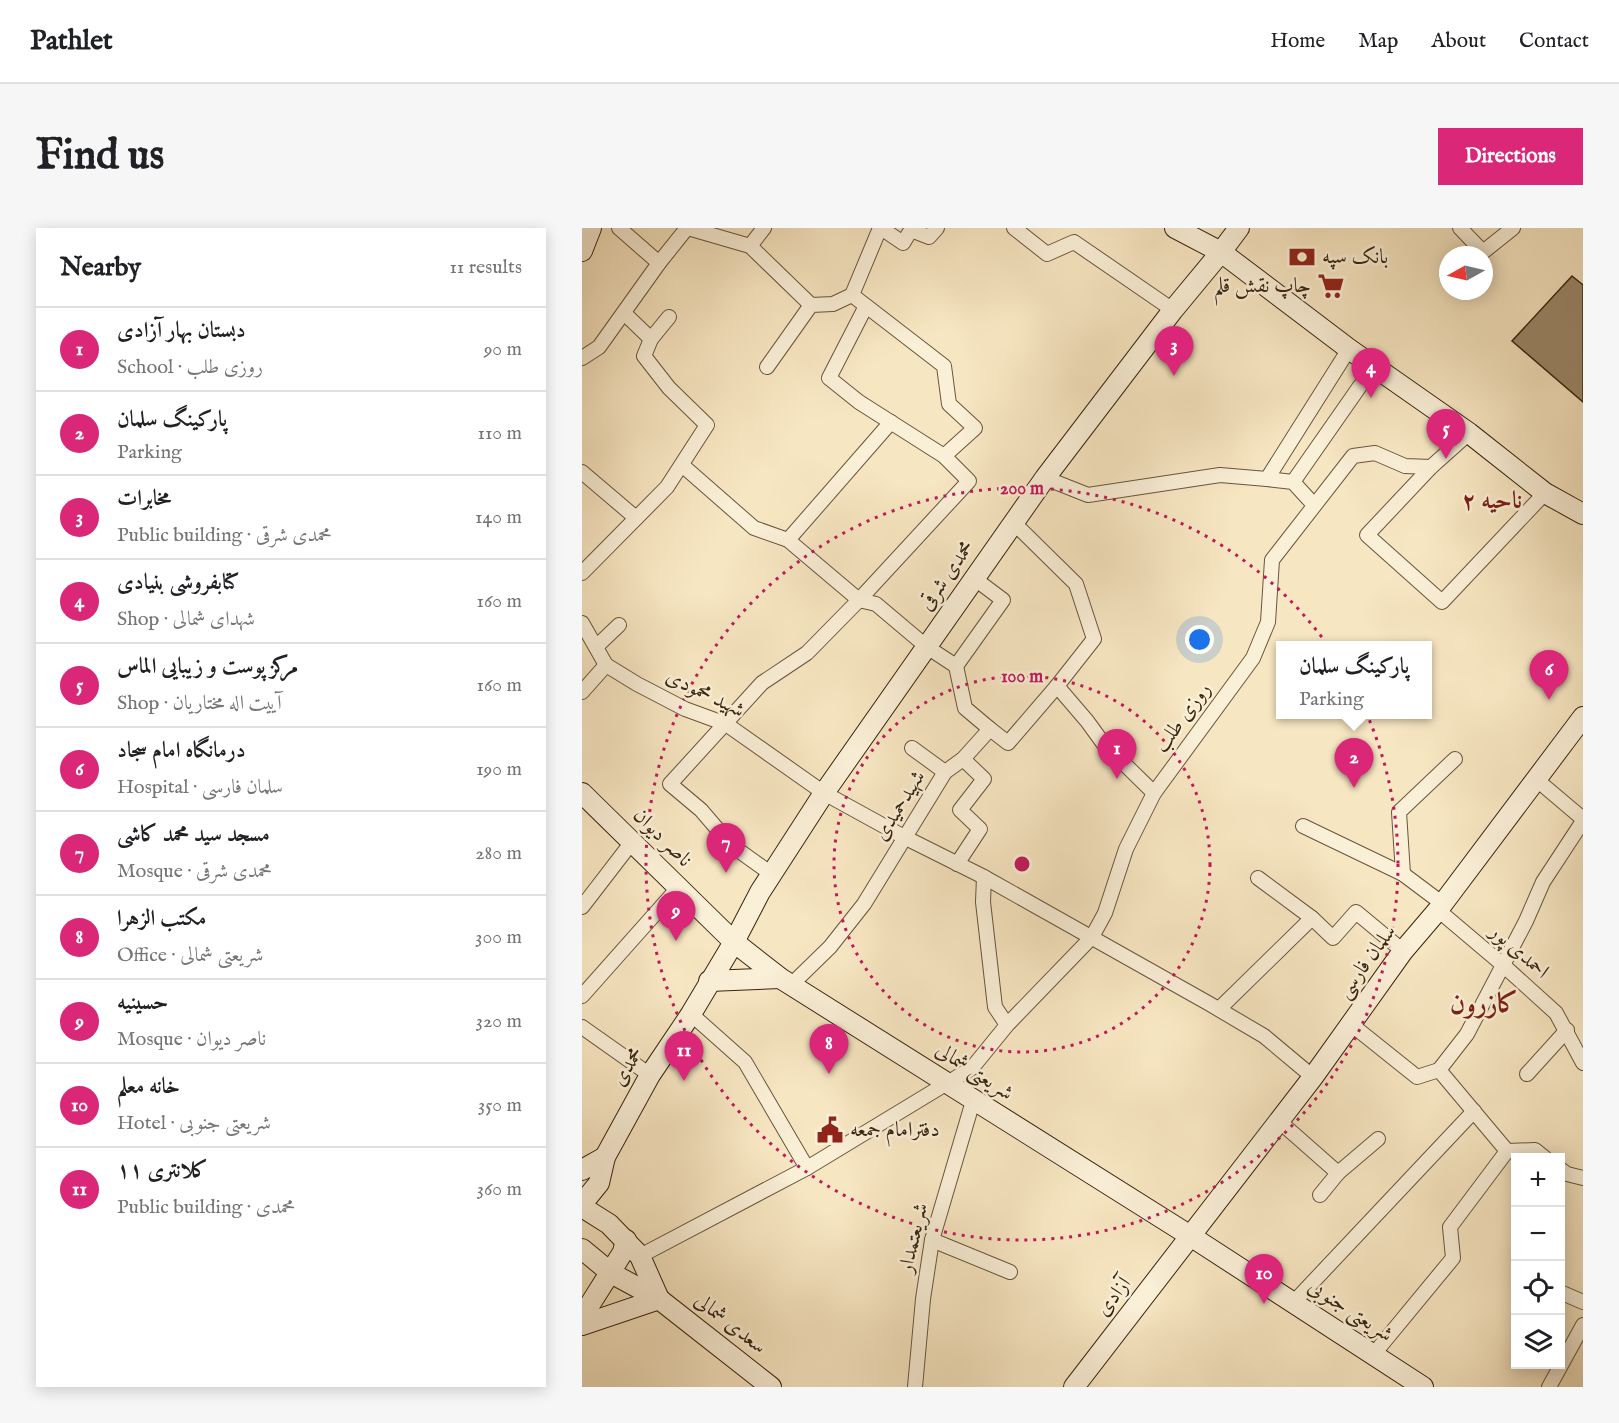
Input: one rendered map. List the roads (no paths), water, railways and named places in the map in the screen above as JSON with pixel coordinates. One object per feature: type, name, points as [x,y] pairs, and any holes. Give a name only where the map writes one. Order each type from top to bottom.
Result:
[{"type":"main road","points":[[582,250],[591,228]]},
{"type":"main road","points":[[1175,228],[1221,252],[1349,349],[1469,433],[1545,494],[1583,513]]},
{"type":"main road","name":"محمدی شرقی","points":[[734,942],[760,892],[824,793],[1045,478],[1173,310],[1239,228]]},
{"type":"main road","name":"سلمان فارسی","points":[[1192,1237],[1352,1024],[1402,951],[1440,907],[1583,717]]},
{"type":"main road","name":"ناصر دیوان","points":[[582,793],[734,942]]},
{"type":"main road","name":"شریعتی شمالی","points":[[734,942],[785,982],[1192,1237]]},
{"type":"main road","name":"محمدی","points":[[582,1205],[599,1183],[605,1157],[650,1075],[691,1014],[734,942]]},
{"type":"main road","points":[[709,981],[785,982]]},
{"type":"main road","points":[[582,1170],[605,1157]]},
{"type":"main road","points":[[582,1205],[609,1224],[640,1256],[659,1299],[582,1325]]},
{"type":"main road","name":"شریعتی جنوبی","points":[[1192,1237],[1422,1387]]},
{"type":"main road","name":"آزادی","points":[[1074,1387],[1192,1237]]},
{"type":"main road","points":[[582,1317],[623,1252],[626,1240]]},
{"type":"main road","name":"سعدی شمالی","points":[[582,1249],[611,1273],[659,1299],[771,1387]]},
{"type":"street","points":[[619,228],[659,262]]},
{"type":"street","points":[[582,358],[599,347],[659,262],[688,228],[750,246],[811,305],[833,304],[852,295],[881,228],[903,243],[911,230],[929,237],[937,228]]},
{"type":"street","points":[[750,246],[765,228]]},
{"type":"street","points":[[1014,228],[1047,254],[1074,242],[1173,310]]},
{"type":"street","points":[[1460,228],[1483,252],[1513,228]]},
{"type":"street","points":[[852,295],[944,366],[949,404],[975,428],[944,456]]},
{"type":"street","points":[[767,367],[811,305]]},
{"type":"street","points":[[772,875],[731,845],[701,810],[670,784],[762,683],[807,654],[969,481],[944,456],[859,402],[829,378],[866,306]]},
{"type":"street","points":[[624,313],[651,339]]},
{"type":"street","points":[[582,573],[667,487],[707,426],[669,388],[644,356],[651,339],[669,316]]},
{"type":"street","points":[[1267,479],[1349,349]]},
{"type":"street","points":[[1293,482],[1360,386]]},
{"type":"street","points":[[788,540],[891,422]]},
{"type":"street","points":[[1469,433],[1431,467],[1366,535],[1442,602],[1545,494]]},
{"type":"street","name":"روزی طلب","points":[[640,1256],[807,1168],[972,1068],[1007,1025],[1092,937],[1105,913],[1126,849],[1154,793],[1253,658],[1268,622],[1272,560],[1314,505],[1353,456],[1375,453],[1405,465],[1431,467]]},
{"type":"street","points":[[682,465],[754,528],[788,540],[859,600],[876,604],[927,647],[956,666],[965,708],[1008,743],[1094,639],[1076,584],[1014,523]]},
{"type":"street","points":[[582,472],[636,518]]},
{"type":"street","points":[[1045,478],[1088,495],[1220,475],[1267,479],[1293,482],[1314,505]]},
{"type":"street","points":[[956,666],[1003,600],[975,579]]},
{"type":"street","points":[[582,623],[606,665],[582,692]]},
{"type":"street","points":[[597,646],[619,625]]},
{"type":"street","name":"شهید محمودی","points":[[606,665],[637,684],[685,708],[726,724],[824,793],[984,877],[1219,1009],[1264,1036],[1313,1077]]},
{"type":"street","points":[[1057,686],[1103,743],[1154,793]]},
{"type":"street","name":"شهیدحمیدی","points":[[785,982],[830,947],[864,904],[945,772],[963,759],[990,729]]},
{"type":"street","points":[[912,748],[945,772]]},
{"type":"street","points":[[957,864],[980,829],[960,810],[984,778],[963,759]]},
{"type":"street","points":[[1403,874],[1399,812],[1455,759]]},
{"type":"street","points":[[1352,1024],[1417,1077],[1439,1070],[1467,1034],[1526,921],[1543,882],[1583,820],[1537,780]]},
{"type":"street","name":"احمدی پور","points":[[1303,826],[1403,874],[1556,1013],[1583,1063]]},
{"type":"street","points":[[582,907],[632,842]]},
{"type":"street","points":[[984,877],[983,902],[996,1007],[1007,1025]]},
{"type":"street","points":[[1258,878],[1312,918],[1333,938],[1356,912],[1402,951]]},
{"type":"street","points":[[582,996],[678,888]]},
{"type":"street","points":[[1219,1009],[1312,918]]},
{"type":"street","points":[[691,1014],[745,1062],[807,1168]]},
{"type":"street","points":[[582,1028],[650,1075]]},
{"type":"street","points":[[1527,1074],[1567,1030]]},
{"type":"street","points":[[1439,1070],[1507,1151]]},
{"type":"street","name":"شریعتمدار","points":[[915,1387],[923,1299],[932,1240],[973,1101]]},
{"type":"street","points":[[1293,1303],[1474,1111]]},
{"type":"street","points":[[1279,1121],[1338,1173]]},
{"type":"street","points":[[1320,1195],[1338,1173],[1378,1139]]},
{"type":"street","points":[[1507,1151],[1535,1150],[1539,1153]]},
{"type":"street","points":[[1373,1355],[1453,1258],[1450,1227],[1507,1151]]},
{"type":"street","points":[[1565,1173],[1583,1178]]},
{"type":"street","points":[[932,1240],[1010,1272]]},
{"type":"street","points":[[1565,1294],[1583,1302]]},
{"type":"street","points":[[1565,1347],[1583,1325]]},
{"type":"street","points":[[1549,1387],[1556,1369]]},
{"type":"place","name":"بانک سپه","points":[[1302,257]]},
{"type":"place","name":"چاپ نقش قلم","points":[[1331,286]]},
{"type":"place","name":"مخابرات","points":[[1174,376]]},
{"type":"place","name":"کتابفروشی بنیادی","points":[[1371,398]]},
{"type":"place","name":"مرکز پوست و زیبایی الماس","points":[[1446,459]]},
{"type":"place","name":"درمانگاه امام سجاد","points":[[1549,700]]},
{"type":"place","name":"دبستان بهار آزادی","points":[[1117,779]]},
{"type":"place","name":"پارکینگ سلمان","points":[[1354,788]]},
{"type":"place","name":"مسجد سید محمد کاشی","points":[[726,873]]},
{"type":"place","name":"حسینیه","points":[[676,941]]},
{"type":"place","name":"مکتب الزهرا","points":[[829,1074]]},
{"type":"place","name":"کلانتری ۱۱","points":[[684,1081]]},
{"type":"place","name":"دفترامام جمعه","points":[[830,1130]]},
{"type":"place","name":"خانه معلم","points":[[1264,1304]]},
{"type":"district","name":"ناحیه ۲","points":[[1492,501]]},
{"type":"district","name":"کازرون","points":[[1484,1005]]}]
